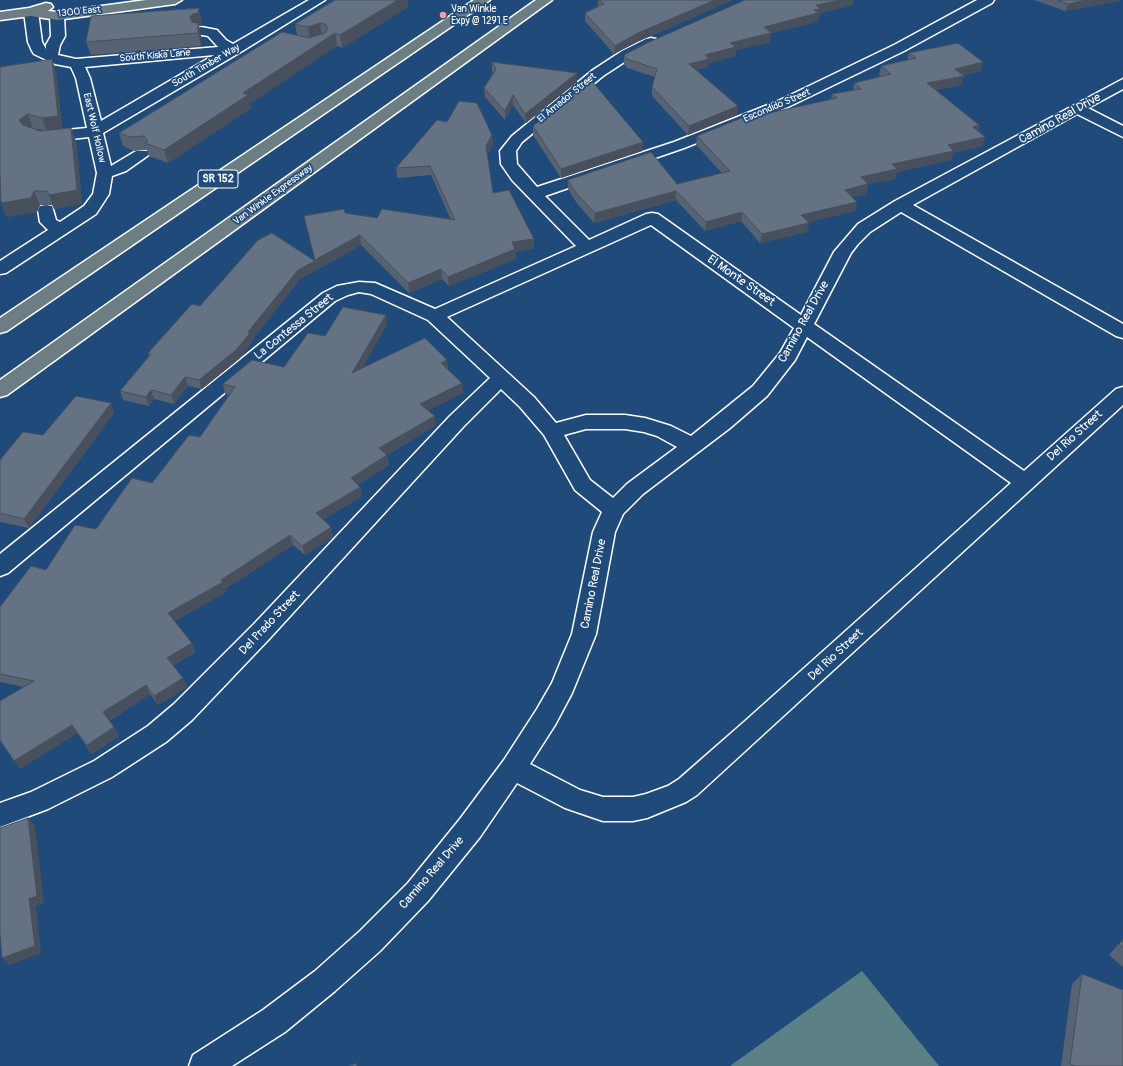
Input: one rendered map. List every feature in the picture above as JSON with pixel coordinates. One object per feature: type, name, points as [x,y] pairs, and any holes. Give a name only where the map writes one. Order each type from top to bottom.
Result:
[{"type":"main road","name":"1300 East","points":[[0,16],[31,12],[54,5],[88,0]]},
{"type":"main road","name":"1300 East","points":[[31,12],[57,16],[175,0]]},
{"type":"main road","name":"SR 152","points":[[0,327],[483,0]]},
{"type":"main road","name":"Van Winkle Expressway","points":[[0,390],[545,0]]},
{"type":"street","name":"South Timber Way","points":[[95,131],[318,0]]},
{"type":"street","name":"Escondido Street","points":[[534,194],[665,150],[783,104],[899,48],[987,0]]},
{"type":"street","points":[[31,12],[35,42],[39,51],[60,61],[76,63]]},
{"type":"street","points":[[47,55],[53,52],[58,36],[59,26],[57,16]]},
{"type":"street","points":[[201,31],[212,33],[221,43],[234,50]]},
{"type":"street","points":[[264,32],[283,38]]},
{"type":"street","name":"El Amador Street","points":[[587,248],[518,177],[509,164],[508,151],[517,139],[602,69],[627,54],[664,36]]},
{"type":"street","name":"South Kiska Lane","points":[[76,63],[234,50]]},
{"type":"street","name":"East Wolf Hollow","points":[[0,269],[90,210],[101,194],[105,173],[83,78],[76,63]]},
{"type":"street","name":"Camino Real Drive","points":[[204,1066],[274,1021],[325,981],[370,942],[423,886],[470,828],[513,768],[546,717],[575,659],[584,634],[604,532],[614,510],[636,488],[693,446],[760,391],[788,356],[803,325],[843,252],[852,240],[864,228],[901,206],[1123,83]]},
{"type":"street","points":[[1078,108],[1123,132]]},
{"type":"street","points":[[34,134],[46,138],[95,131]]},
{"type":"street","points":[[105,173],[120,168],[142,154]]},
{"type":"street","points":[[901,206],[1123,332]]},
{"type":"street","points":[[46,210],[48,222],[59,230]]},
{"type":"street","name":"El Monte Street","points":[[435,316],[652,218],[1024,482]]},
{"type":"street","name":"La Contessa Street","points":[[0,567],[336,293],[351,288],[368,287],[435,316],[528,402],[552,431],[582,485],[614,510]]},
{"type":"street","name":"Del Prado Street","points":[[0,815],[45,798],[103,769],[157,734],[183,712],[262,631],[457,421],[501,378]]},
{"type":"street","name":"Del Rio Street","points":[[513,768],[574,800],[603,810],[633,809],[647,806],[677,794],[688,787],[753,730],[1024,482],[1123,394]]},
{"type":"street","points":[[552,431],[586,422],[625,422],[645,425],[664,431],[693,446]]},
{"type":"green space","points":[[862,971],[939,1066],[730,1066]]},
{"type":"building","points":[[335,0],[398,0],[340,35],[335,33],[243,93],[248,95],[164,150],[145,143],[148,141],[144,136],[130,137],[119,133],[282,32],[309,38],[325,33],[328,28],[325,24],[320,23],[308,27],[295,24]]},
{"type":"building","points":[[599,0],[715,0],[638,33],[615,46],[585,13],[604,4]]},
{"type":"building","points":[[745,0],[841,0],[816,5],[820,9],[814,10],[818,13],[764,27],[771,33],[730,43],[736,47],[705,55],[709,59],[689,64],[738,106],[689,126],[652,87],[657,69],[627,59],[624,55],[649,42]]},
{"type":"building","points":[[1058,0],[1086,0],[1068,4]]},
{"type":"building","points":[[199,8],[198,13],[193,14],[190,17],[192,22],[198,23],[198,33],[86,42],[91,16]]},
{"type":"building","points":[[958,43],[983,62],[955,69],[964,76],[927,83],[979,125],[973,127],[985,137],[948,145],[954,151],[892,164],[897,169],[861,177],[868,184],[845,190],[857,202],[801,215],[809,223],[762,234],[742,212],[706,222],[676,191],[595,213],[576,193],[568,180],[651,152],[677,184],[730,171],[697,136],[749,115],[751,117],[837,98],[832,94],[861,89],[854,83],[891,74],[881,66],[916,58],[909,53]]},
{"type":"building","points":[[52,59],[58,116],[42,118],[28,114],[19,120],[23,125],[40,131],[71,128],[77,190],[49,195],[47,191],[34,191],[31,198],[1,203],[0,67]]},
{"type":"building","points":[[492,62],[577,73],[525,114],[513,95],[505,111],[484,88],[496,69]]},
{"type":"building","points":[[591,80],[643,142],[561,169],[533,126]]},
{"type":"building","points":[[459,101],[477,103],[492,135],[486,146],[493,193],[509,190],[534,239],[512,242],[515,249],[448,277],[441,269],[408,283],[360,235],[315,260],[304,216],[344,209],[345,213],[377,218],[382,209],[455,220],[430,166],[396,168],[437,120],[447,122]]},
{"type":"building","points":[[272,233],[315,261],[298,270],[248,332],[250,333],[236,350],[199,380],[185,377],[171,395],[151,390],[146,397],[120,391],[151,354],[148,353],[192,304],[200,306],[258,240]]},
{"type":"building","points":[[343,307],[386,315],[352,373],[425,338],[447,360],[441,363],[462,383],[420,404],[435,416],[379,448],[387,455],[351,478],[360,487],[316,513],[331,527],[302,546],[290,535],[221,580],[223,582],[168,613],[192,643],[167,658],[183,678],[154,696],[146,685],[103,712],[114,727],[87,745],[72,725],[14,761],[0,740],[0,701],[34,681],[0,674],[0,607],[31,566],[46,570],[75,525],[96,529],[132,478],[152,483],[189,435],[200,437],[235,387],[223,384],[252,360],[284,367],[308,333],[325,336]]},
{"type":"building","points":[[76,396],[111,403],[24,519],[0,513],[0,460],[23,432],[43,435]]},
{"type":"building","points":[[28,818],[37,896],[29,899],[35,946],[2,958],[0,933],[0,828]]},
{"type":"building","points":[[1123,940],[1123,948],[1119,944]]},
{"type":"building","points":[[1082,974],[1123,990],[1123,1066],[1075,1066],[1070,1064]]},
{"type":"building","points":[[356,1063],[357,1066],[349,1066]]},
{"type":"place","name":"Van Winkle Expy @ 1291 E","points":[[443,15]]}]
